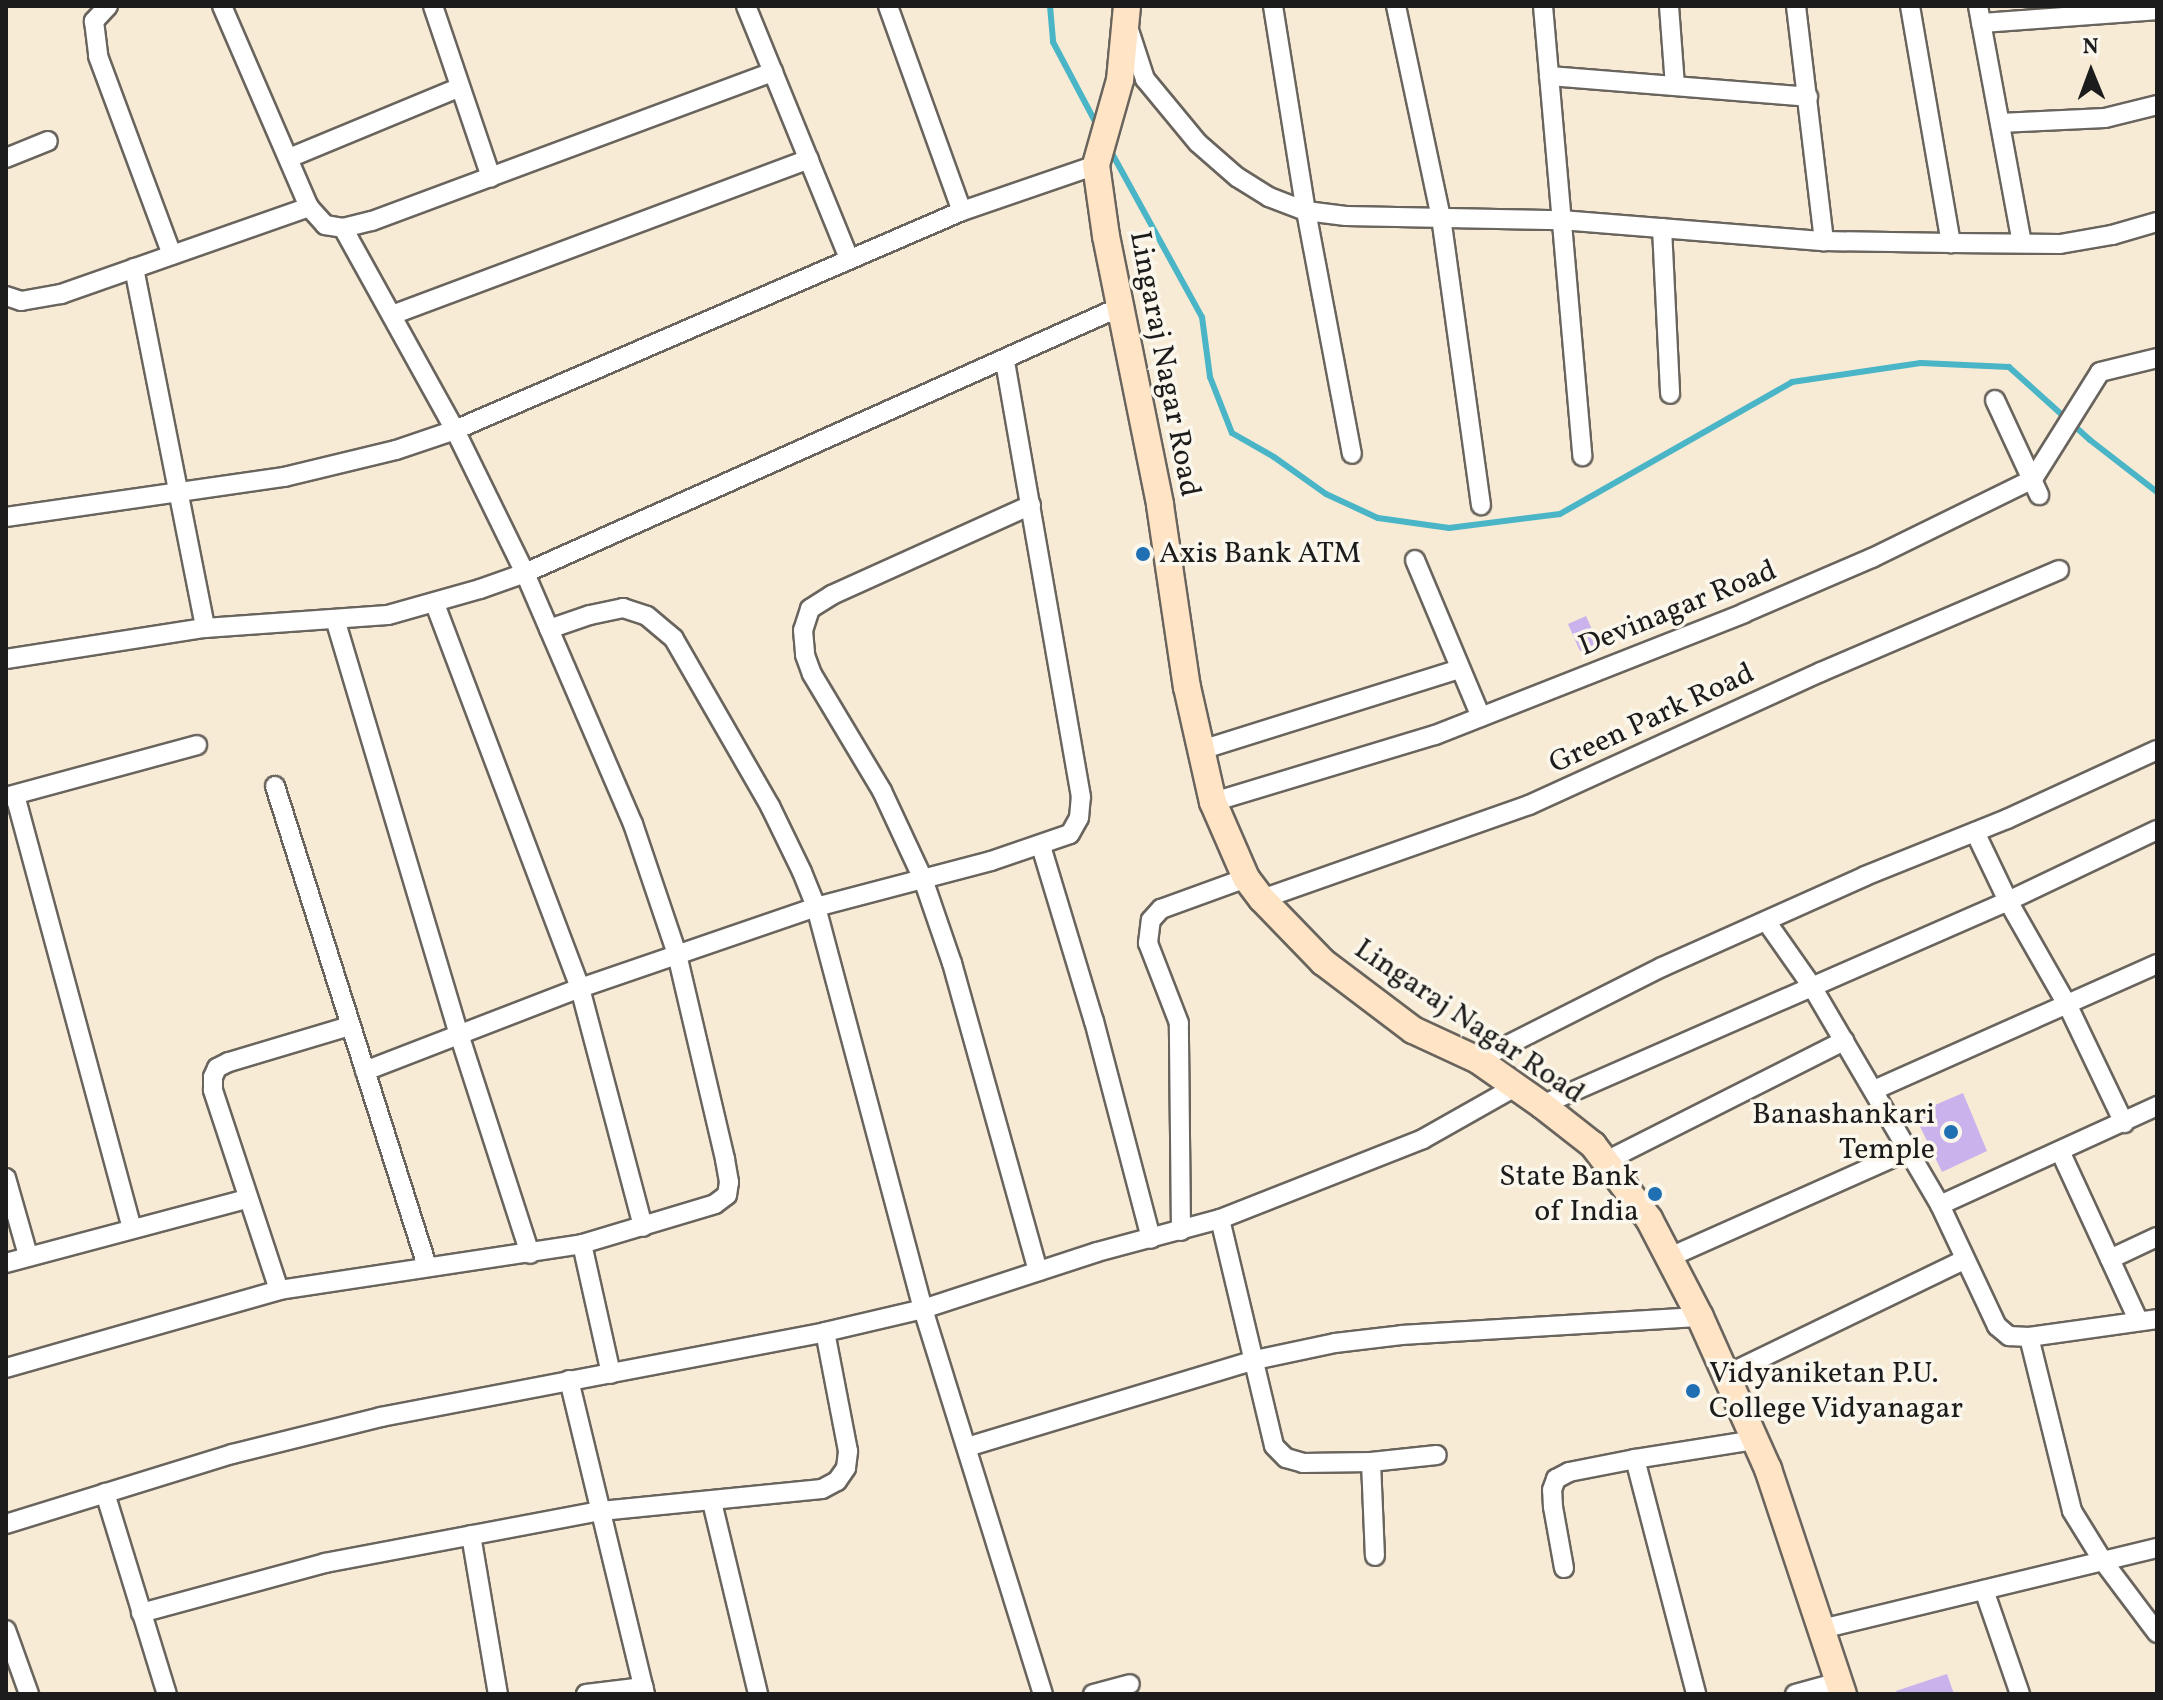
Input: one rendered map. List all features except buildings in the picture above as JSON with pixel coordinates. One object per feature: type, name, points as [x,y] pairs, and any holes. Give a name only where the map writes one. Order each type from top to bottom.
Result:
[{"type":"street","points":[[108,6],[94,21],[98,56],[172,255]]},
{"type":"street","points":[[222,6],[309,207],[325,225],[343,228],[491,177],[773,72]]},
{"type":"street","points":[[434,6],[491,177]]},
{"type":"street","points":[[746,6],[849,258]]},
{"type":"street","points":[[888,6],[962,211]]},
{"type":"street","points":[[1273,6],[1306,211],[1352,454]]},
{"type":"street","points":[[1396,6],[1441,217],[1481,505]]},
{"type":"street","points":[[1543,6],[1582,456]]},
{"type":"street","points":[[1669,6],[1675,86]]},
{"type":"street","points":[[1796,6],[1824,241]]},
{"type":"street","points":[[1910,6],[1951,243]]},
{"type":"street","points":[[2022,243],[1980,14],[2157,10]]},
{"type":"street","points":[[1126,13],[1145,79],[1198,143],[1237,177],[1269,197],[1306,211],[1346,216],[1561,220],[1824,241],[1951,243],[2073,242],[2157,222]]},
{"type":"street","name":"Lingaraj Nagar Road","points":[[1126,13],[1120,80],[1098,156],[1120,307],[1143,413],[1187,687],[1213,802],[1246,878],[1323,962],[1413,1030],[1478,1060],[1593,1145],[1649,1219],[1700,1317],[1755,1440],[1841,1688]]},
{"type":"street","points":[[1549,76],[1808,97]]},
{"type":"street","points":[[289,158],[460,87]]},
{"type":"street","points":[[2000,123],[2105,118],[2157,105]]},
{"type":"street","points":[[6,158],[48,141]]},
{"type":"street","points":[[6,517],[284,477],[396,450],[455,430],[849,258],[1098,156]]},
{"type":"street","points":[[392,315],[809,159]]},
{"type":"street","points":[[6,296],[21,301],[40,299],[309,207]]},
{"type":"street","points":[[6,1368],[279,1290],[582,1244],[715,1204],[727,1195],[729,1182],[677,954],[633,824],[525,573],[455,430],[343,228]]},
{"type":"street","points":[[1662,228],[1670,394]]},
{"type":"street","points":[[134,268],[205,628]]},
{"type":"street","points":[[6,659],[205,628],[388,615],[435,604],[525,573],[1120,307]]},
{"type":"street","points":[[2036,487],[2100,372],[2157,358]]},
{"type":"street","points":[[365,1071],[580,988],[816,907],[1041,846],[1070,834],[1079,818],[1081,797],[1005,360]]},
{"type":"street","points":[[1995,400],[2036,487]]},
{"type":"street","name":"Devinagar Road","points":[[1213,802],[1435,735],[1773,601],[2036,487]]},
{"type":"street","points":[[1031,505],[832,595],[810,609],[803,630],[805,655],[812,674],[882,791],[923,879],[952,963],[1038,1271]]},
{"type":"street","points":[[1415,560],[1481,717]]},
{"type":"street","name":"Green Park Road","points":[[1262,899],[1529,805],[1821,672],[2059,570]]},
{"type":"street","points":[[435,604],[580,988],[643,1227]]},
{"type":"street","points":[[549,629],[623,608],[647,616],[674,639],[770,806],[816,907],[923,1309],[1043,1694]]},
{"type":"street","points":[[335,619],[459,1034],[530,1254]]},
{"type":"street","points":[[1201,750],[1459,669]]},
{"type":"street","points":[[132,1229],[10,796],[197,745]]},
{"type":"street","points":[[1478,1060],[1662,967],[2157,750]]},
{"type":"street","points":[[275,786],[427,1266]]},
{"type":"street","points":[[1542,1105],[2008,901],[2157,830]]},
{"type":"street","points":[[1975,832],[2008,901],[2068,1006],[2124,1123]]},
{"type":"street","points":[[1041,846],[1094,1021],[1151,1239]]},
{"type":"street","points":[[1181,1231],[1179,1023],[1148,943],[1151,920],[1161,909],[1246,878]]},
{"type":"street","points":[[1766,921],[1811,985],[1874,1090],[1940,1205],[1997,1326],[2009,1336],[2029,1337],[2148,1320],[2110,1259],[2060,1151]]},
{"type":"street","points":[[1874,1090],[2157,964]]},
{"type":"street","points":[[279,1290],[213,1090],[217,1068],[350,1026]]},
{"type":"street","points":[[1606,1161],[1844,1041]]},
{"type":"street","points":[[6,1524],[232,1454],[381,1417],[825,1332],[923,1309],[1038,1271],[1220,1219],[1423,1139],[1513,1088]]},
{"type":"street","points":[[1940,1205],[2157,1106]]},
{"type":"street","points":[[1670,1257],[1908,1151]]},
{"type":"street","points":[[6,1178],[28,1255]]},
{"type":"street","points":[[6,1263],[247,1199]]},
{"type":"street","points":[[1220,1219],[1274,1446],[1286,1458],[1303,1463],[1371,1462],[1437,1455]]},
{"type":"street","points":[[2110,1259],[2157,1237]]},
{"type":"street","points":[[582,1244],[611,1374]]},
{"type":"street","points":[[1726,1375],[1964,1260]]},
{"type":"street","points":[[967,1447],[1255,1360],[1335,1343],[1402,1335],[1700,1317]]},
{"type":"street","points":[[141,1613],[325,1563],[601,1511],[822,1489],[842,1475],[848,1451],[825,1332]]},
{"type":"street","points":[[2029,1337],[2072,1511],[2103,1561],[2157,1633]]},
{"type":"street","points":[[569,1380],[645,1691],[586,1694]]},
{"type":"street","points":[[1564,1568],[1553,1507],[1556,1479],[1569,1472],[1635,1459],[1755,1440]]},
{"type":"street","points":[[1635,1459],[1696,1694]]},
{"type":"street","points":[[1371,1462],[1375,1556]]},
{"type":"street","points":[[105,1493],[167,1694]]},
{"type":"street","points":[[712,1502],[758,1694]]},
{"type":"street","points":[[471,1535],[498,1694]]},
{"type":"street","points":[[1822,1629],[2157,1548]]},
{"type":"street","points":[[1984,1590],[2020,1694]]},
{"type":"street","points":[[6,1630],[29,1694]]},
{"type":"street","points":[[1093,1694],[1130,1684]]},
{"type":"street","points":[[1795,1694],[1841,1688]]},
{"type":"waterway","points":[[1050,6],[1053,42],[1098,127]]},
{"type":"waterway","points":[[1109,148],[1202,317],[1210,377],[1232,433],[1274,457],[1326,494],[1378,518],[1449,528],[1560,514],[1792,382],[1921,363],[2009,367],[2090,440],[2157,492]]},
{"type":"place","name":"Axis Bank ATM","points":[[1143,554]]},
{"type":"place","name":"Banashankari Temple","points":[[1951,1132]]},
{"type":"place","name":"State Bank of India","points":[[1655,1194]]},
{"type":"place","name":"Vidyaniketan P.U. College Vidyanagar","points":[[1693,1391]]}]
